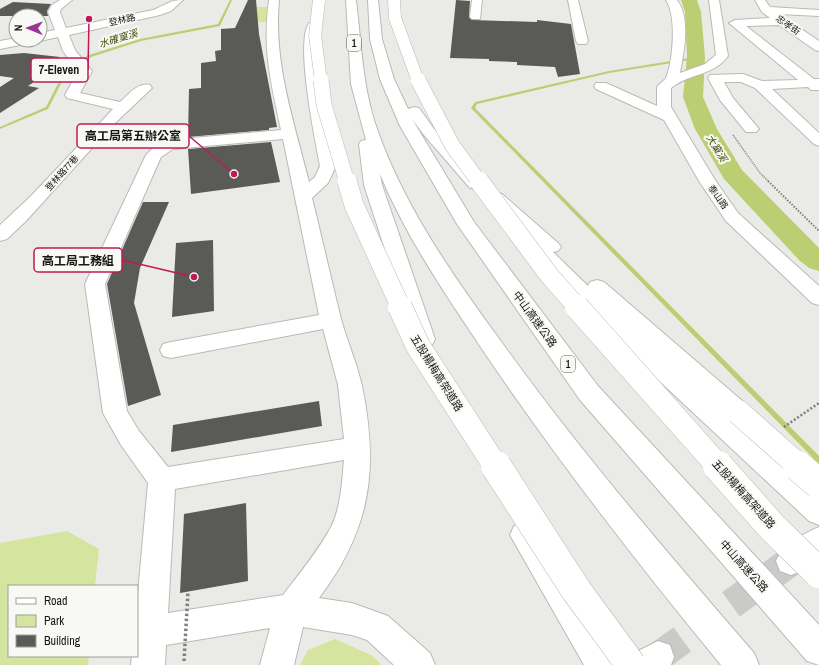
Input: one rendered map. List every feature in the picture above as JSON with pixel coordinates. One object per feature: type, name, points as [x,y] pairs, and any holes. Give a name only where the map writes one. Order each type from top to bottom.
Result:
[{"type":"main road","points":[[67,0],[54,10],[69,51],[85,71],[72,95],[121,107]]},
{"type":"main road","name":"登林路","points":[[48,36],[156,13],[173,5],[178,0]]},
{"type":"main road","points":[[274,0],[271,25],[273,60],[331,320],[350,385],[358,447],[355,492],[344,531],[313,581],[292,609],[277,665]]},
{"type":"main road","points":[[304,196],[322,179],[328,166],[313,81],[311,44],[318,0]]},
{"type":"main road","name":"五股楊梅高架道路","points":[[318,0],[315,36],[324,105],[354,205],[418,346],[576,590],[645,662]]},
{"type":"main road","name":"1","points":[[351,0],[358,86],[372,133],[389,178],[418,232],[461,302],[516,383],[643,548],[742,665]]},
{"type":"main road","name":"中山高速公路","points":[[373,0],[376,39],[387,79],[408,126],[466,224],[589,393],[819,649]]},
{"type":"main road","points":[[383,0],[388,39],[400,86]]},
{"type":"main road","name":"五股楊梅高架道路","points":[[394,0],[395,18],[416,76],[452,145],[549,275],[772,527],[819,573]]},
{"type":"main road","points":[[476,17],[477,0]]},
{"type":"main road","points":[[573,0],[582,41]]},
{"type":"main road","name":"泰山路","points":[[672,0],[677,7],[679,28],[675,78],[664,87],[664,107],[707,182],[732,218],[819,298]]},
{"type":"main road","points":[[675,78],[716,64],[722,56],[714,0]]},
{"type":"main road","points":[[763,5],[819,14]]},
{"type":"main road","name":"忠孝街","points":[[763,5],[819,47]]},
{"type":"main road","points":[[811,27],[785,23],[735,23],[816,85]]},
{"type":"main road","points":[[376,39],[400,86],[429,132],[452,159],[550,262],[645,354],[819,512]]},
{"type":"main road","points":[[751,129],[727,100],[715,78],[743,78],[760,85],[819,141]]},
{"type":"main road","points":[[760,85],[816,85]]},
{"type":"main road","points":[[358,86],[373,185],[430,357],[498,492],[603,665]]},
{"type":"main road","points":[[601,86],[671,118]]},
{"type":"main road","name":"登林路77巷","points":[[0,235],[26,214],[121,107],[145,88]]},
{"type":"main road","points":[[148,665],[162,480],[130,438],[115,413],[95,284],[154,155],[160,150],[170,145],[289,134]]},
{"type":"main road","points":[[452,159],[819,484]]},
{"type":"main road","points":[[171,350],[331,320]]},
{"type":"main road","points":[[162,480],[358,447]]},
{"type":"main road","points":[[791,561],[819,541]]},
{"type":"main road","points":[[150,632],[292,609],[352,619],[377,627],[418,665]]},
{"type":"path","points":[[733,135],[760,173],[819,231]]},
{"type":"path","points":[[792,422],[819,404]]},
{"type":"path","points":[[184,661],[188,592]]},
{"type":"green space","points":[[248,7],[268,7],[266,22],[242,23]]},
{"type":"green space","points":[[67,531],[99,549],[95,585],[8,585],[8,657],[89,657],[88,665],[0,665],[0,543]]},
{"type":"green space","points":[[335,639],[371,655],[382,665],[300,665],[308,650]]},
{"type":"building","points":[[248,0],[256,0],[259,34],[277,127],[269,128],[269,130],[188,137],[189,89],[201,88],[201,63],[216,61],[215,51],[221,50],[221,29],[235,28]]},
{"type":"building","points":[[456,0],[470,1],[469,17],[472,20],[537,22],[537,20],[571,24],[580,74],[558,77],[555,67],[517,65],[517,62],[489,61],[489,59],[450,58]]},
{"type":"building","points":[[13,2],[51,4],[48,9],[48,8],[8,8],[8,16],[0,16],[0,9]]},
{"type":"building","points":[[24,53],[60,57],[35,73],[46,74],[28,86],[39,88],[0,113],[0,87],[14,78],[0,76],[0,55]]},
{"type":"building","points":[[271,142],[280,182],[191,194],[188,149]]},
{"type":"building","points":[[143,202],[169,202],[140,268],[134,303],[161,395],[128,406],[107,284]]},
{"type":"building","points":[[213,240],[214,311],[172,317],[176,243]]},
{"type":"building","points":[[319,401],[322,426],[171,452],[173,425]]},
{"type":"building","points":[[246,503],[248,581],[180,593],[184,514]]},
{"type":"waterway","name":"水確窠溪","points":[[0,128],[47,108],[67,69],[90,56],[140,40],[219,25],[231,0]]},
{"type":"waterway","name":"大窠溪","points":[[689,0],[693,12],[696,57],[693,97],[706,129],[733,174],[809,254],[819,262]]},
{"type":"waterway","points":[[696,58],[609,72],[476,103],[473,108],[819,460]]},
{"type":"tunnel","points":[[658,657],[791,561]]},
{"type":"place","name":"7-Eleven","points":[[89,19]]},
{"type":"place","name":"高工局第五辦公室","points":[[234,174]]},
{"type":"place","name":"高工局工務組","points":[[194,277]]}]
